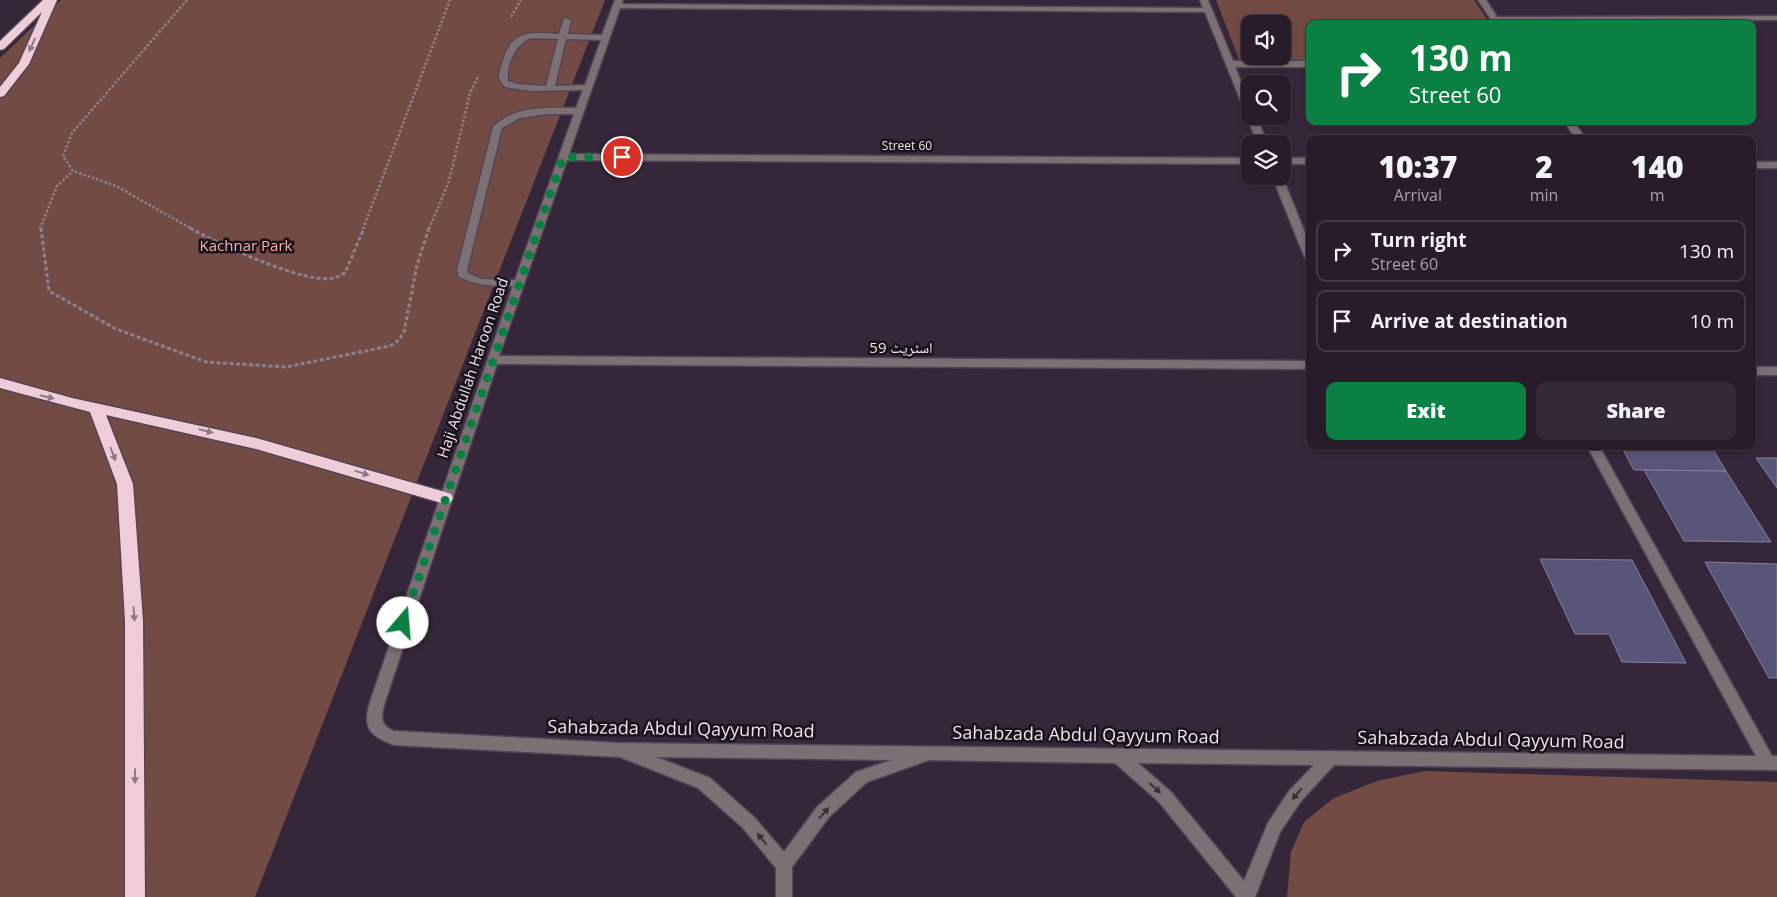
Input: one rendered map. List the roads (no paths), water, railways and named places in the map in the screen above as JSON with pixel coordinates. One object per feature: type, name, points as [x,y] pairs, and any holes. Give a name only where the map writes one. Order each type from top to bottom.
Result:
[{"type":"highway","points":[[0,47],[51,0]]},
{"type":"highway","points":[[0,94],[24,64],[51,0]]},
{"type":"highway","points":[[0,383],[36,395],[192,427],[300,455],[445,498]]},
{"type":"highway","points":[[96,408],[125,484],[134,621],[134,897]]},
{"type":"street","points":[[1204,0],[1241,92]]},
{"type":"street","points":[[1482,0],[1495,20]]},
{"type":"street","points":[[618,3],[1208,10]]},
{"type":"street","name":"Haji Abdullah Haroon Road","points":[[394,738],[381,734],[374,726],[374,710],[492,360],[618,3]]},
{"type":"street","points":[[1590,20],[1777,18]]},
{"type":"street","points":[[550,88],[567,20]]},
{"type":"street","points":[[588,87],[513,87],[504,81],[504,73],[512,45],[516,41],[530,35],[606,38]]},
{"type":"street","points":[[1229,64],[1306,64]]},
{"type":"street","points":[[519,282],[473,280],[463,276],[462,270],[498,128],[505,121],[524,112],[580,111]]},
{"type":"street","name":"Street 60","points":[[563,157],[1241,161]]},
{"type":"street","points":[[1291,161],[1306,161]]},
{"type":"street","points":[[1756,165],[1777,165]]},
{"type":"street","points":[[1281,185],[1306,248]]},
{"type":"street","name":"اسٹریٹ 59","points":[[492,360],[1306,365]]},
{"type":"street","points":[[1756,369],[1777,371]]},
{"type":"street","points":[[1595,450],[1773,763]]},
{"type":"street","name":"Sahabzada Abdul Qayyum Road","points":[[394,738],[619,750],[1773,763]]},
{"type":"street","points":[[619,750],[704,783],[749,823],[784,865]]},
{"type":"street","points":[[784,897],[784,865],[823,812],[862,777],[934,753]]},
{"type":"street","points":[[1119,756],[1165,797],[1247,896],[1274,828],[1294,796],[1330,758]]},
{"type":"park label","name":"Kachnar Park","points":[[246,246]]}]
